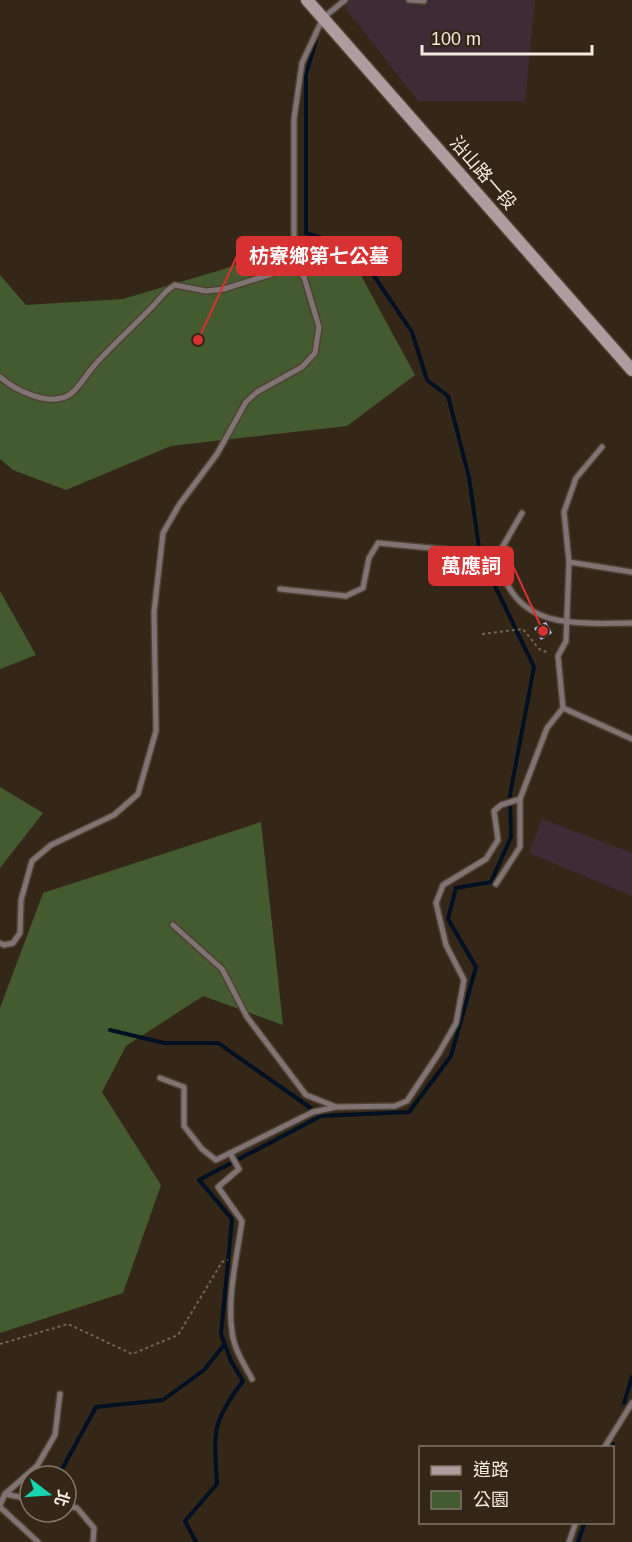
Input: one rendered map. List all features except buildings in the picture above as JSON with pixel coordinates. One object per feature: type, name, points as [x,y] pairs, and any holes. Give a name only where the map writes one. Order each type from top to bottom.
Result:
[{"type":"main road","name":"沿山路一段","points":[[307,0],[632,370]]},
{"type":"lane","points":[[0,942],[4,945],[14,943],[20,933],[21,900],[32,861],[51,844],[114,815],[138,794],[156,731],[154,612],[163,533],[179,505],[217,454],[246,402],[257,392],[302,367],[315,353],[319,327],[304,277],[294,267],[294,119],[302,63],[323,18],[345,0]]},
{"type":"lane","points":[[409,0],[424,1]]},
{"type":"lane","points":[[0,377],[12,387],[32,395],[55,399],[69,395],[116,340],[153,306],[165,291],[175,285],[206,291],[224,289],[294,267]]},
{"type":"lane","points":[[496,884],[520,847],[519,800],[547,728],[563,708],[558,656],[566,641],[568,562],[564,512],[576,477],[602,447]]},
{"type":"lane","points":[[493,559],[522,513]]},
{"type":"lane","points":[[280,589],[346,596],[363,588],[369,558],[378,543],[470,553],[493,559],[512,594],[524,606],[565,623],[632,623]]},
{"type":"lane","points":[[568,562],[632,572]]},
{"type":"lane","points":[[563,708],[632,739]]},
{"type":"lane","points":[[159,1078],[184,1087],[184,1126],[202,1149],[216,1160],[231,1156],[313,1112],[336,1107],[395,1106],[407,1101],[456,1023],[464,980],[446,945],[436,903],[443,885],[486,859],[498,840],[494,811],[503,804],[519,800]]},
{"type":"lane","points":[[173,925],[222,969],[248,1017],[306,1095],[336,1107]]},
{"type":"lane","points":[[231,1156],[239,1169],[218,1187],[242,1221],[233,1290],[232,1332],[238,1354],[252,1378]]},
{"type":"lane","points":[[38,1542],[0,1506],[5,1494],[36,1466],[56,1435],[60,1395]]},
{"type":"lane","points":[[605,1446],[632,1403]]},
{"type":"lane","points":[[5,1494],[18,1497]]},
{"type":"lane","points":[[78,1509],[94,1527],[93,1542]]},
{"type":"lane","points":[[569,1542],[575,1524]]},
{"type":"path","points":[[482,634],[523,628],[539,649],[558,656]]},
{"type":"path","points":[[0,1344],[68,1324],[132,1354],[178,1335],[222,1262]]},
{"type":"shaded area","points":[[339,0],[535,0],[525,101],[418,101]]},
{"type":"shaded area","points":[[542,819],[632,853],[632,896],[529,853]]},
{"type":"green space","points":[[302,240],[350,255],[415,375],[347,426],[171,446],[66,490],[13,470],[0,459],[0,275],[26,305],[123,299],[224,269]]},
{"type":"green space","points":[[0,591],[36,655],[0,669]]},
{"type":"green space","points":[[0,787],[43,813],[0,868]]},
{"type":"green space","points":[[261,822],[283,1025],[203,996],[126,1046],[102,1092],[161,1185],[123,1293],[0,1333],[0,1008],[43,893]]},
{"type":"waterway","points":[[196,1542],[185,1521],[217,1484],[215,1452],[217,1429],[225,1408],[243,1381],[231,1361],[221,1334],[232,1219],[199,1180],[321,1116],[409,1112],[451,1056],[476,967],[448,919],[456,888],[491,882],[511,837],[510,795],[534,667],[480,555],[469,477],[448,396],[427,380],[412,332],[355,248],[306,233],[306,74],[316,41]]},
{"type":"waterway","points":[[110,1030],[164,1043],[218,1043],[315,1111]]},
{"type":"waterway","points":[[65,1464],[96,1407],[163,1400],[204,1370],[224,1345]]},
{"type":"waterway","points":[[624,1403],[632,1377]]},
{"type":"waterway","points":[[578,1542],[584,1524]]},
{"type":"place","name":"枋寮鄉第七公墓","points":[[198,340]]},
{"type":"place","name":"萬應詞","points":[[543,631]]}]
